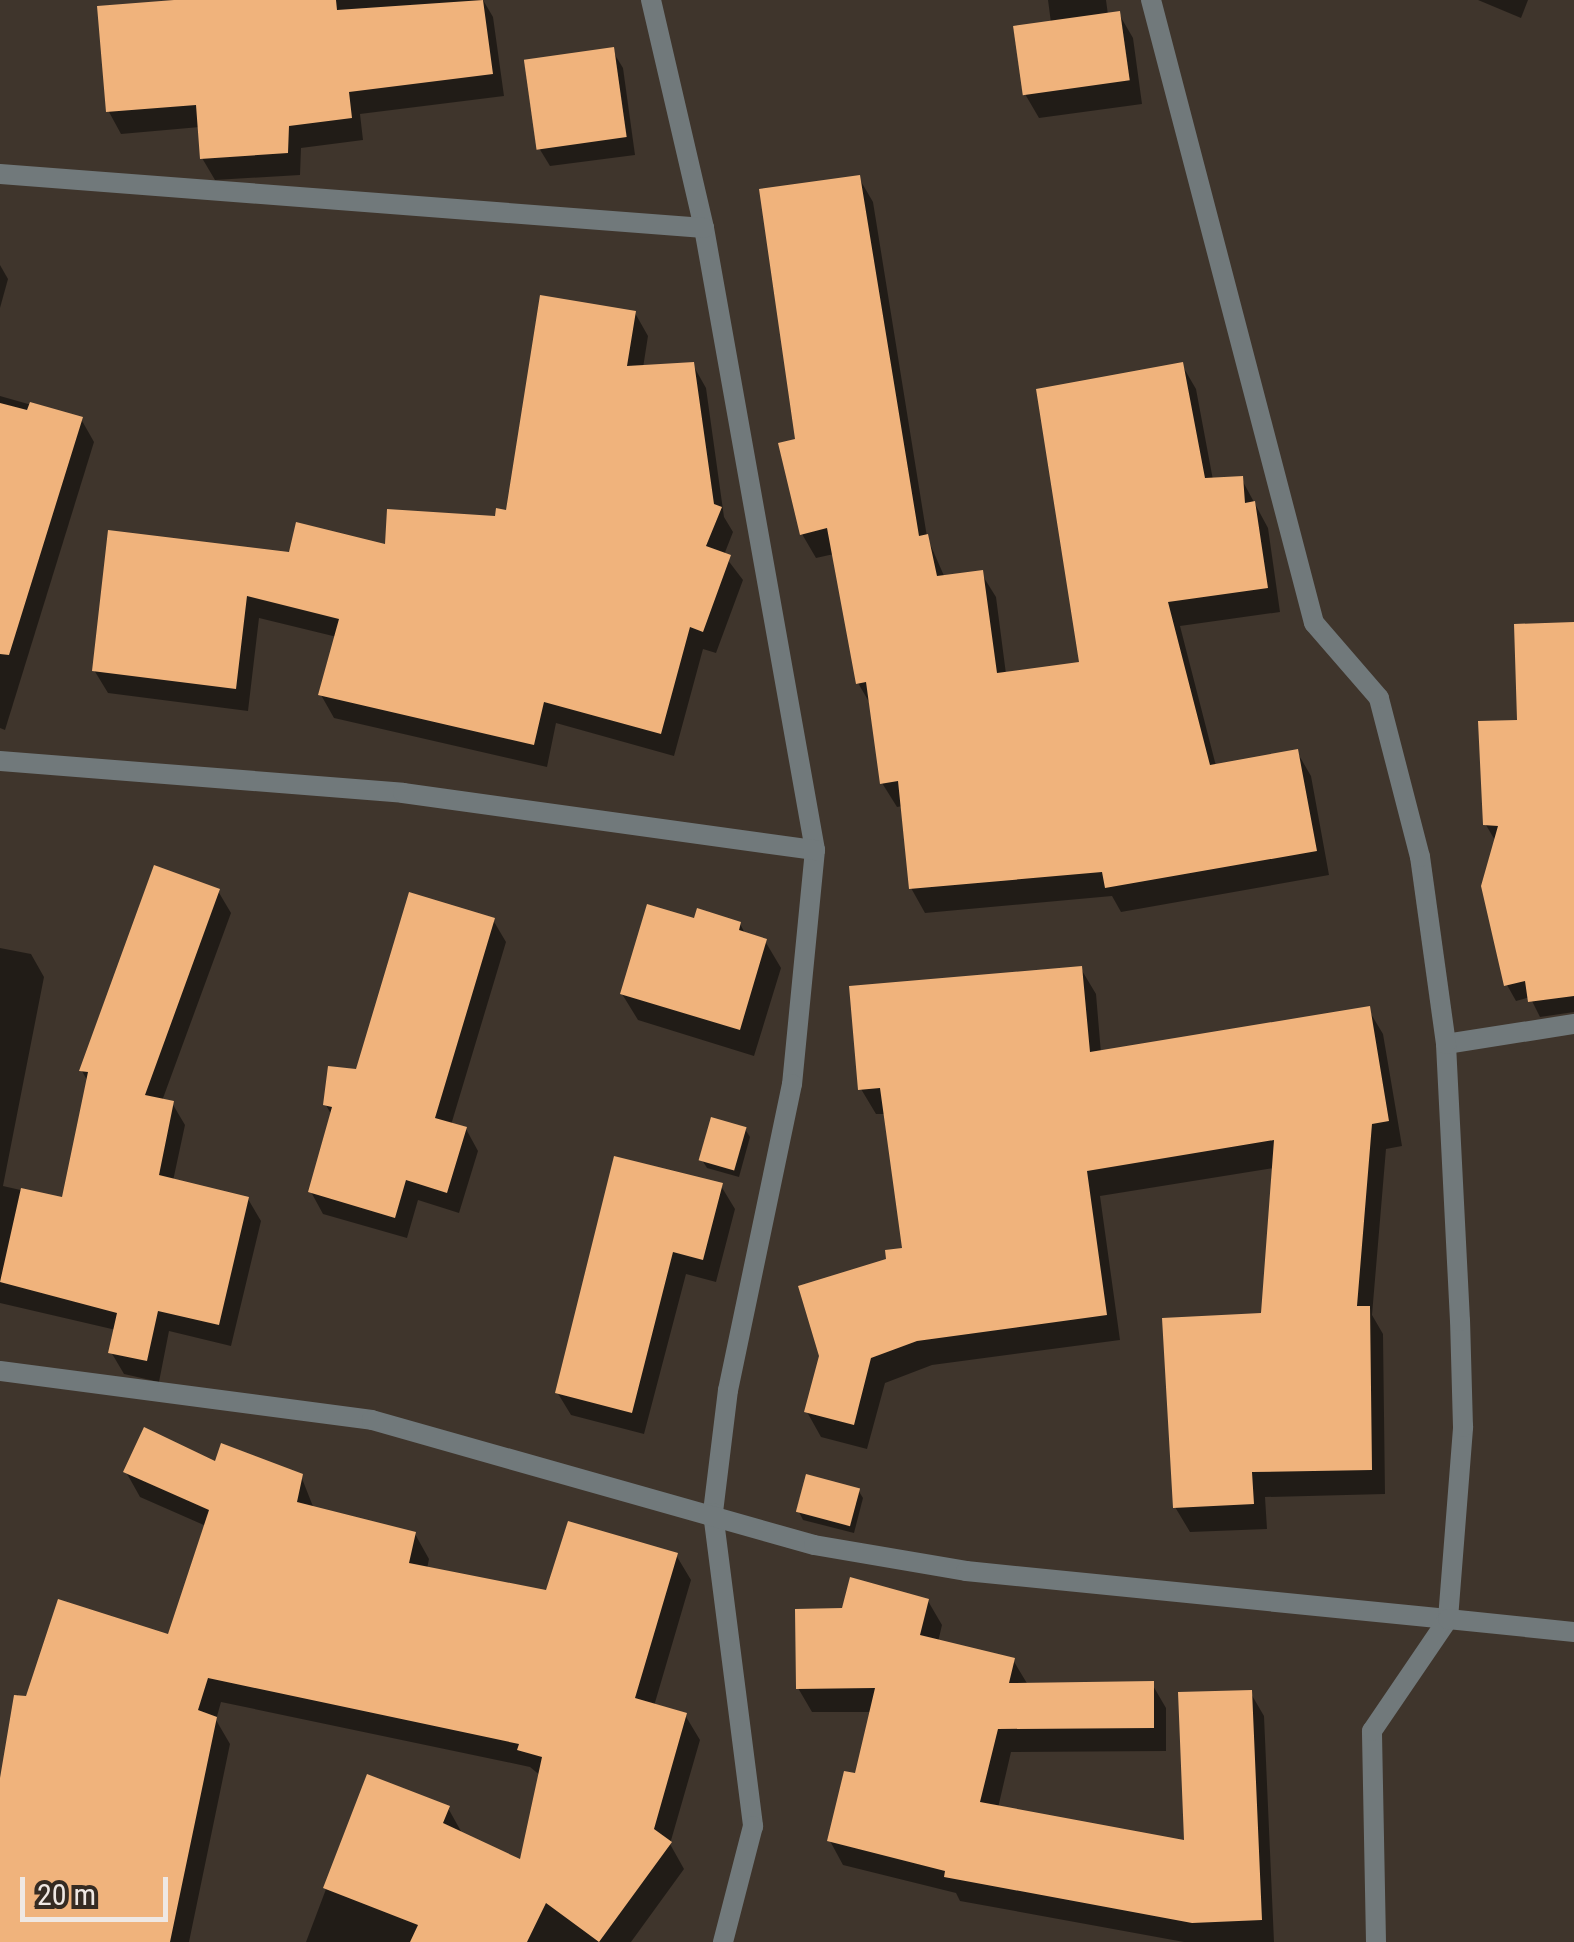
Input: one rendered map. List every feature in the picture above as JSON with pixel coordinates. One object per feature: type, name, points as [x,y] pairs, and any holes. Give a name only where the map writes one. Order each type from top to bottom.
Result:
[{"type":"street","points":[[651,0],[704,228],[815,850],[792,1084],[728,1390],[713,1513],[753,1826],[723,1942]]},
{"type":"street","points":[[1151,0],[1314,623],[1379,698],[1420,858],[1446,1044],[1463,1427],[1448,1620],[1372,1731],[1376,1942]]},
{"type":"street","points":[[0,174],[704,228]]},
{"type":"street","points":[[0,761],[403,793],[815,850]]},
{"type":"street","points":[[1446,1044],[1574,1024]]},
{"type":"street","points":[[0,1371],[372,1420],[713,1513],[814,1545],[966,1571],[1574,1632]]},
{"type":"building","points":[[174,0],[336,0],[337,10],[483,0],[493,74],[349,92],[352,118],[289,126],[288,153],[200,159],[196,105],[106,112],[97,6]]},
{"type":"building","points":[[1120,11],[1130,80],[1023,95],[1013,26]]},
{"type":"building","points":[[614,47],[627,137],[537,150],[524,60]]},
{"type":"building","points":[[860,175],[919,536],[928,534],[937,576],[983,570],[997,673],[1079,662],[1036,389],[1183,362],[1205,478],[1243,476],[1245,503],[1255,501],[1268,588],[1168,602],[1210,765],[1298,749],[1317,851],[1105,888],[1102,872],[909,889],[898,781],[880,784],[866,682],[856,684],[827,528],[800,535],[778,443],[795,439],[759,189]]},
{"type":"building","points":[[540,295],[636,311],[627,366],[694,362],[714,504],[722,507],[706,546],[731,555],[703,632],[690,627],[661,734],[544,702],[534,745],[318,695],[339,619],[247,596],[236,689],[92,671],[108,530],[289,552],[296,522],[385,544],[387,509],[495,516],[496,508],[506,510]]},
{"type":"building","points":[[30,402],[83,417],[9,655],[0,654],[0,403],[27,410]]},
{"type":"building","points":[[1574,622],[1574,996],[1528,1002],[1525,981],[1504,986],[1481,886],[1498,826],[1483,825],[1478,721],[1517,720],[1514,624]]},
{"type":"building","points":[[154,865],[220,889],[145,1095],[174,1101],[159,1175],[249,1197],[219,1325],[158,1311],[147,1361],[108,1353],[117,1313],[0,1282],[21,1188],[62,1197],[88,1072],[79,1071]]},
{"type":"building","points":[[409,892],[495,918],[435,1118],[467,1127],[447,1193],[406,1180],[395,1218],[308,1192],[332,1107],[323,1105],[328,1066],[356,1069]]},
{"type":"building","points":[[647,904],[694,918],[697,908],[741,922],[739,930],[767,939],[740,1030],[620,994]]},
{"type":"building","points":[[1082,966],[1090,1052],[1370,1006],[1389,1121],[1372,1124],[1357,1306],[1370,1306],[1372,1470],[1252,1472],[1254,1504],[1173,1508],[1162,1318],[1261,1313],[1274,1140],[1087,1171],[1107,1315],[917,1341],[871,1358],[854,1425],[804,1412],[819,1356],[798,1286],[886,1259],[885,1250],[902,1248],[880,1088],[858,1090],[849,986]]},
{"type":"building","points":[[711,1117],[747,1127],[734,1170],[699,1160]]},
{"type":"building","points":[[614,1156],[723,1183],[703,1260],[673,1252],[632,1413],[555,1393]]},
{"type":"building","points":[[144,1427],[215,1461],[221,1443],[303,1474],[297,1502],[416,1532],[409,1563],[546,1590],[568,1521],[678,1553],[635,1698],[687,1713],[654,1829],[672,1842],[599,1942],[546,1903],[527,1942],[410,1942],[418,1925],[323,1888],[367,1774],[450,1806],[443,1823],[520,1859],[542,1757],[517,1750],[519,1744],[208,1678],[198,1710],[217,1717],[170,1942],[0,1942],[0,1778],[14,1695],[26,1696],[58,1599],[168,1634],[209,1510],[123,1472]]},
{"type":"building","points":[[806,1474],[860,1488],[850,1526],[796,1512]]},
{"type":"building","points":[[850,1577],[929,1599],[920,1635],[1015,1658],[1009,1683],[1154,1681],[1154,1728],[998,1729],[980,1802],[1184,1840],[1178,1692],[1252,1690],[1262,1920],[1192,1923],[944,1877],[945,1871],[827,1841],[844,1771],[855,1773],[875,1688],[796,1689],[795,1609],[842,1608]]}]
